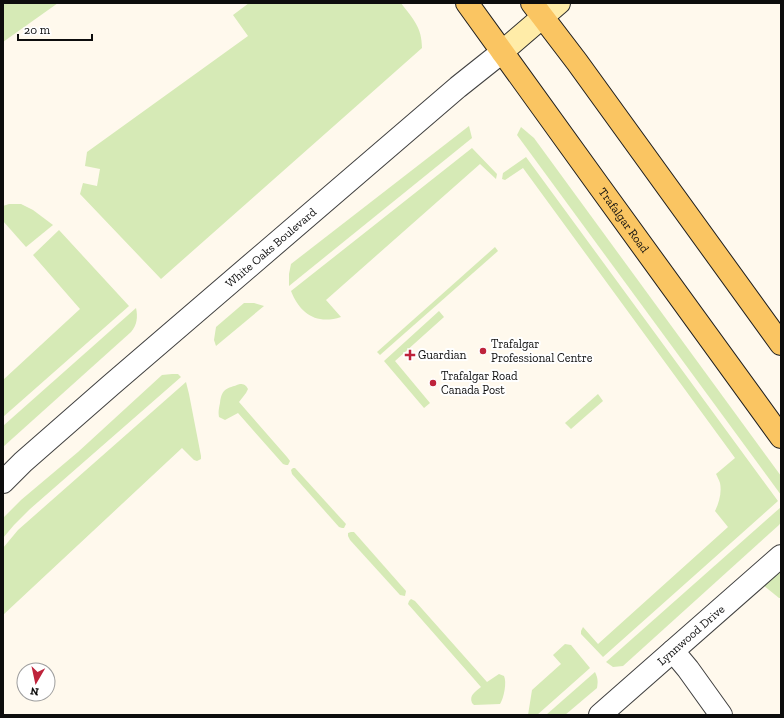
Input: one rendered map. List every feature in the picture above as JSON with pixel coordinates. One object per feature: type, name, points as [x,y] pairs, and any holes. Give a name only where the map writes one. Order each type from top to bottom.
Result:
[{"type":"main road","name":"Trafalgar Road","points":[[467,3],[781,437]]},
{"type":"main road","points":[[544,8],[581,68],[781,344]]},
{"type":"street","name":"White Oaks Boulevard","points":[[3,482],[23,462],[117,380],[458,87],[502,52],[544,8]]},
{"type":"street","name":"Lynnwood Drive","points":[[600,715],[781,556]]},
{"type":"street","points":[[673,651],[721,715]]},
{"type":"green space","points":[[3,3],[58,3],[3,42]]},
{"type":"green space","points":[[249,3],[401,3],[419,29],[422,48],[161,279],[80,194],[83,183],[97,186],[100,169],[85,166],[87,152],[248,36],[233,15]]},
{"type":"green space","points":[[469,126],[472,138],[289,286],[291,264]]},
{"type":"green space","points":[[521,127],[534,138],[781,476],[781,495],[517,135]]},
{"type":"green space","points":[[472,148],[497,174],[496,179],[480,164],[326,300],[341,317],[324,320],[310,316],[299,306],[291,291]]},
{"type":"green space","points":[[526,157],[778,501],[603,657],[581,634],[583,627],[598,644],[728,527],[715,511],[721,490],[716,474],[735,458],[523,168],[505,180],[502,179],[503,173]]},
{"type":"green space","points":[[9,204],[21,204],[33,210],[53,225],[26,247],[3,221],[3,206]]},
{"type":"green space","points":[[59,230],[129,306],[3,417],[3,380],[80,309],[33,255]]},
{"type":"green space","points":[[495,247],[498,251],[380,355],[377,352]]},
{"type":"green space","points":[[244,303],[254,303],[264,306],[216,346],[214,340],[216,327]]},
{"type":"green space","points":[[136,308],[137,315],[135,327],[131,332],[3,447],[3,426]]},
{"type":"green space","points":[[439,311],[444,317],[395,361],[430,403],[424,408],[384,361]]},
{"type":"green space","points":[[178,374],[181,377],[30,509],[3,538],[3,518],[21,500],[78,452],[162,375]]},
{"type":"green space","points":[[186,382],[201,459],[197,461],[194,460],[182,448],[3,615],[3,548],[18,530]]},
{"type":"green space","points":[[240,384],[245,385],[248,389],[239,402],[287,457],[290,461],[288,465],[283,464],[238,413],[225,420],[219,417],[219,407],[222,394],[228,388]]},
{"type":"green space","points":[[598,394],[603,401],[571,429],[565,423]]},
{"type":"green space","points":[[295,468],[346,524],[344,528],[339,527],[292,474],[291,470]]},
{"type":"green space","points":[[781,507],[781,522],[779,525],[623,666],[613,667],[606,662]]},
{"type":"green space","points":[[354,532],[406,591],[405,596],[400,595],[350,540],[348,533]]},
{"type":"green space","points":[[781,568],[781,598],[779,598],[763,585]]},
{"type":"green space","points":[[411,599],[415,601],[487,682],[499,674],[504,676],[505,690],[500,704],[474,705],[472,703],[472,696],[481,687],[408,604]]},
{"type":"green space","points":[[565,644],[571,645],[590,668],[537,715],[528,715],[532,690],[561,664],[553,655]]},
{"type":"green space","points":[[595,672],[598,680],[597,688],[565,715],[546,715]]},
{"type":"place","name":"Trafalgar Professional Centre","points":[[483,351]]},
{"type":"place","name":"Guardian","points":[[410,355]]},
{"type":"place","name":"Trafalgar Road Canada Post","points":[[433,383]]}]
